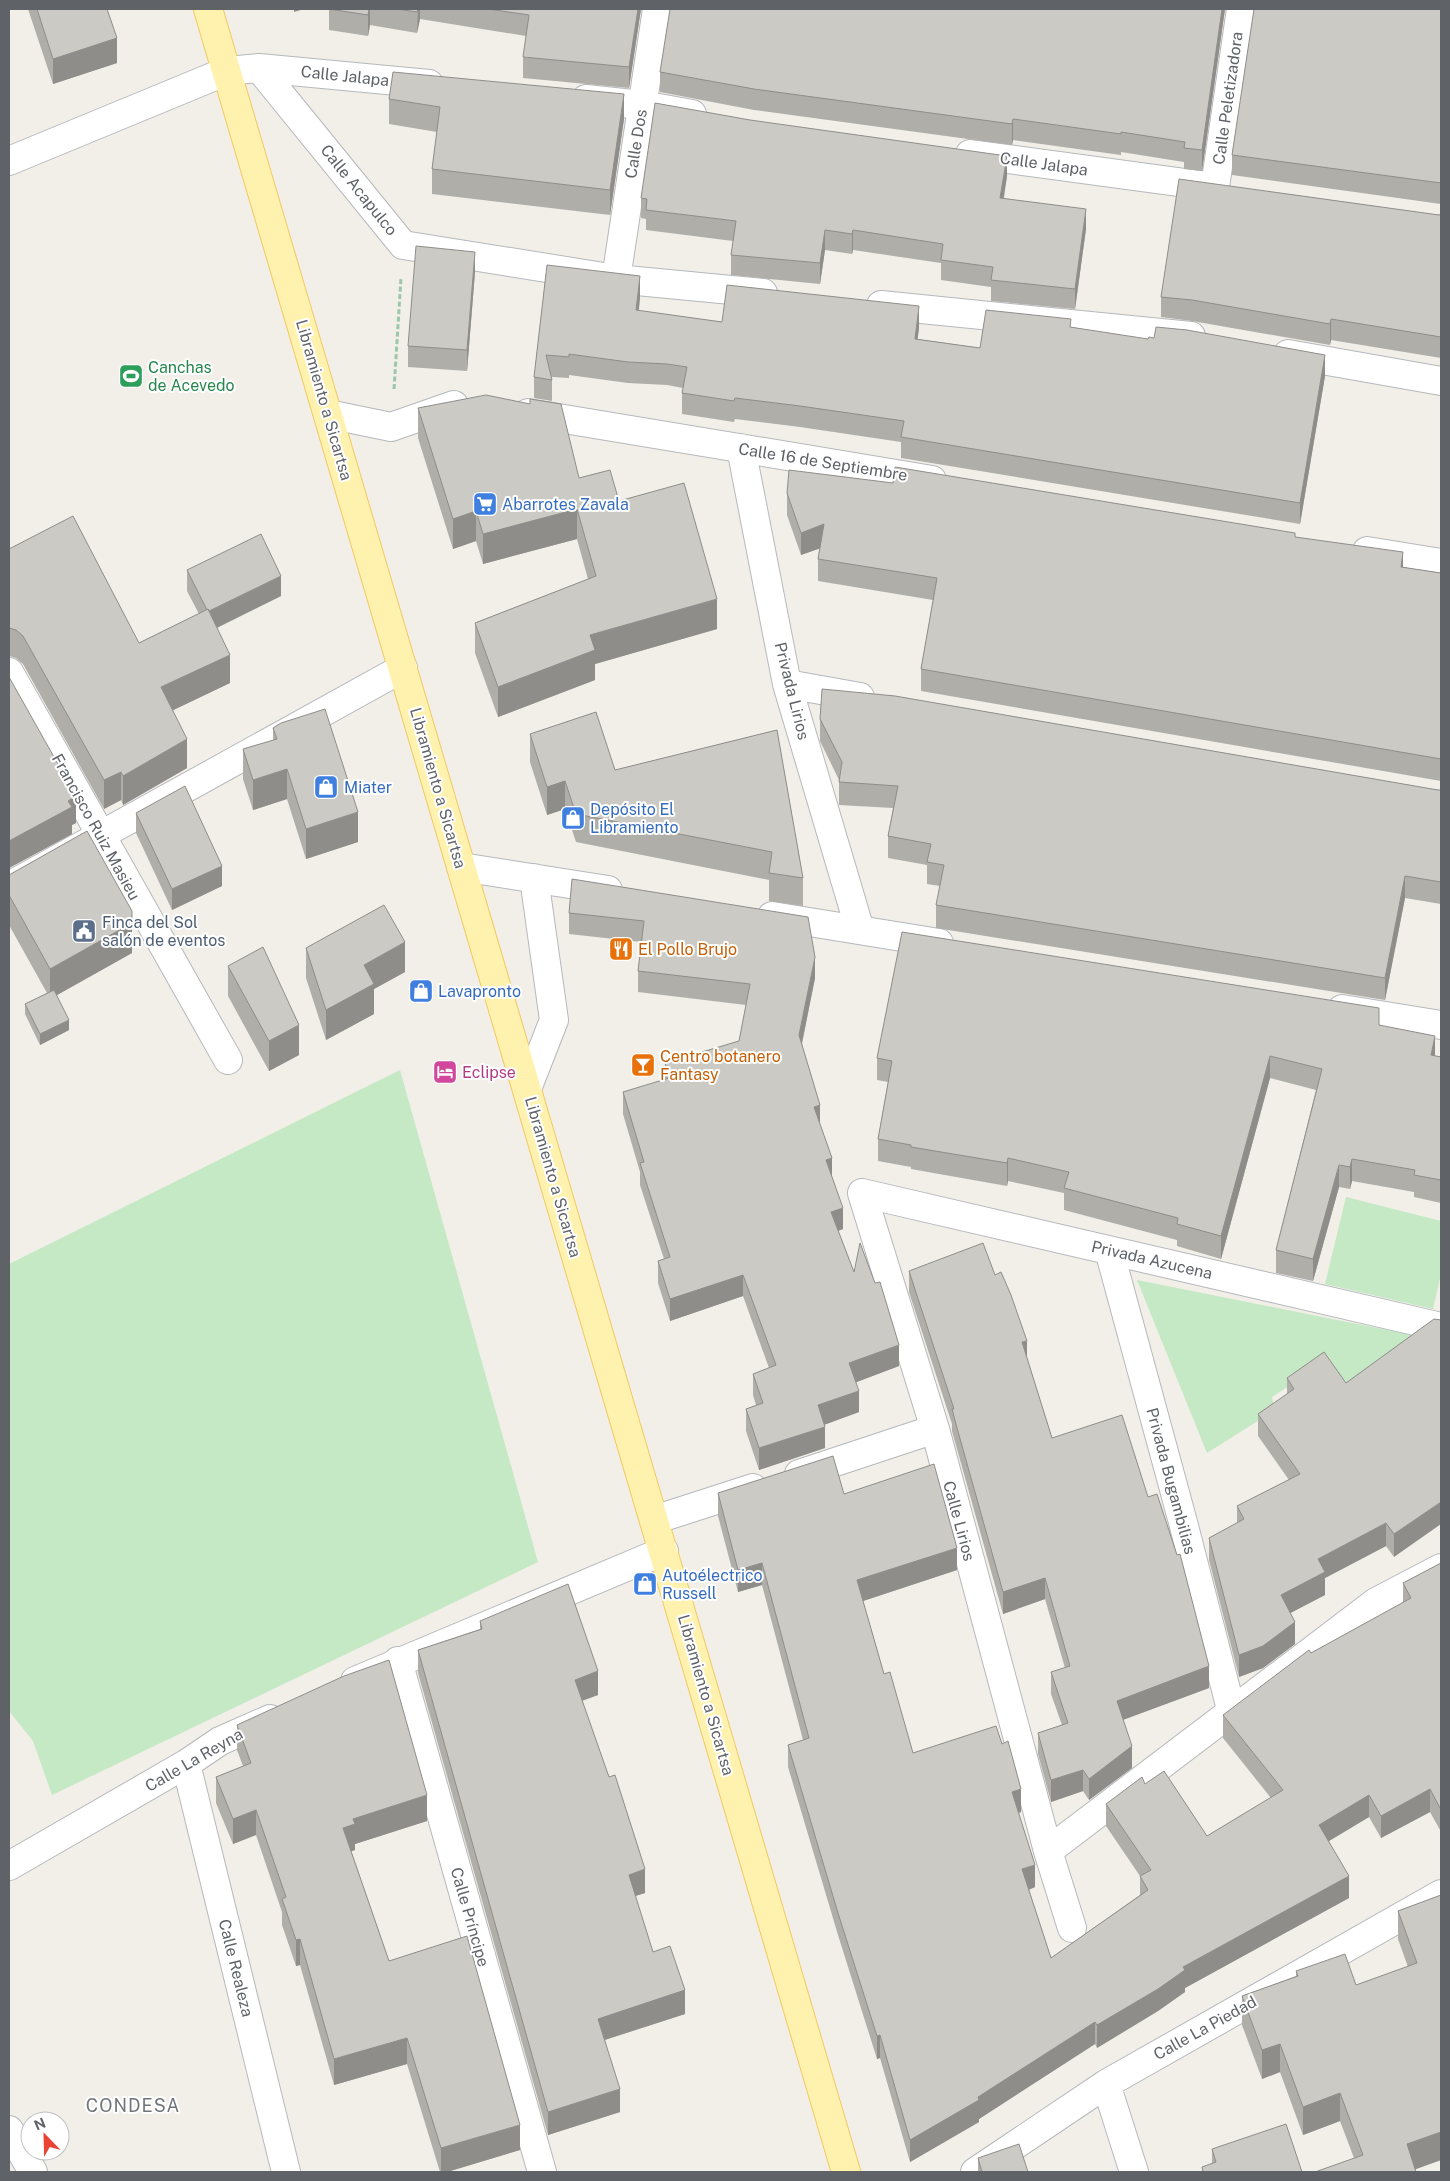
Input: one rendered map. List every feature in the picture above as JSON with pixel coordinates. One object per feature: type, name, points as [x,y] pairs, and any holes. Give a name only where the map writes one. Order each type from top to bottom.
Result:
[{"type":"main road","name":"Libramiento a Sicartsa","points":[[214,15],[227,71],[846,2172]]},
{"type":"street","name":"Calle Dos","points":[[616,279],[656,9]]},
{"type":"street","name":"Calle Peletizadora","points":[[1214,187],[1241,9]]},
{"type":"street","name":"Calle Jalapa","points":[[9,161],[227,71],[259,68],[455,87]]},
{"type":"street","name":"Calle Acapulco","points":[[259,68],[403,245],[616,279],[784,296]]},
{"type":"street","points":[[563,97],[642,105],[715,118]]},
{"type":"street","name":"Calle Jalapa","points":[[949,151],[1244,191]]},
{"type":"street","points":[[853,302],[1189,336],[1218,341]]},
{"type":"street","points":[[1266,350],[1441,382]]},
{"type":"street","name":"Calle 16 de Septiembre","points":[[391,427],[462,402],[958,484]]},
{"type":"street","points":[[328,414],[391,427]]},
{"type":"street","name":"Privada Lirios","points":[[741,448],[787,684],[860,930]]},
{"type":"street","points":[[1343,547],[1441,563]]},
{"type":"street","points":[[9,886],[403,668]]},
{"type":"street","name":"Francisco Ruiz Masieu","points":[[9,672],[228,1060]]},
{"type":"street","points":[[787,684],[885,701]]},
{"type":"street","points":[[461,867],[633,894]]},
{"type":"street","points":[[527,1089],[554,1020],[534,878]]},
{"type":"street","points":[[751,912],[968,948]]},
{"type":"street","points":[[1313,1004],[1441,1025]]},
{"type":"street","name":"Privada Azucena","points":[[862,1193],[1441,1327]]},
{"type":"street","name":"Calle Lirios","points":[[862,1193],[935,1429],[1048,1851],[1072,1928]]},
{"type":"street","name":"Privada Bugambilias","points":[[1109,1250],[1184,1526],[1232,1713]]},
{"type":"street","points":[[654,1520],[935,1429]]},
{"type":"street","points":[[336,1689],[398,1661],[664,1551]]},
{"type":"street","points":[[1048,1851],[1376,1602],[1441,1568]]},
{"type":"street","name":"Calle Príncipe","points":[[398,1661],[542,2172]]},
{"type":"street","name":"Calle La Reyna","points":[[9,1866],[186,1764],[220,1741],[292,1709]]},
{"type":"street","name":"Calle Realeza","points":[[186,1764],[286,2172]]},
{"type":"street","name":"Calle La Piedad","points":[[975,2172],[1106,2084],[1441,1894]]},
{"type":"street","points":[[1106,2084],[1134,2172]]},
{"type":"street","points":[[9,2130],[33,2172]]},
{"type":"path","points":[[391,427],[403,245]]},
{"type":"green space","points":[[400,1070],[538,1562],[52,1795],[33,1741],[9,1711],[9,1264]]},
{"type":"green space","points":[[1346,1197],[1441,1221],[1441,1274],[1433,1309],[1325,1284]]},
{"type":"green space","points":[[1137,1280],[1417,1336],[1367,1411],[1328,1361],[1272,1397],[1275,1410],[1207,1453]]},
{"type":"building","points":[[37,9],[107,9],[117,38],[53,59]]},
{"type":"building","points":[[329,9],[369,9],[368,15]]},
{"type":"building","points":[[397,9],[418,9],[417,12]]},
{"type":"building","points":[[488,9],[638,9],[629,67],[523,57],[529,15]]},
{"type":"building","points":[[670,9],[1222,9],[1202,150],[1184,148],[1185,142],[1121,132],[1121,134],[1013,119],[1012,124],[754,89],[660,72]]},
{"type":"building","points":[[1254,9],[1441,9],[1441,183],[1232,155]]},
{"type":"building","points":[[393,72],[624,94],[610,190],[432,169],[440,107],[389,99]]},
{"type":"building","points":[[655,103],[750,120],[1007,156],[1000,198],[1086,209],[1075,289],[991,280],[993,267],[941,260],[943,244],[853,230],[852,234],[825,230],[820,263],[731,255],[736,221],[646,210],[647,199],[641,198]]},
{"type":"building","points":[[1179,179],[1441,214],[1441,337],[1331,319],[1330,324],[1192,300],[1161,297]]},
{"type":"building","points":[[416,246],[475,252],[467,350],[408,346]]},
{"type":"building","points":[[547,265],[640,276],[636,310],[722,322],[727,285],[919,306],[915,339],[980,348],[986,310],[1071,319],[1070,327],[1148,339],[1149,337],[1154,338],[1156,327],[1187,330],[1325,355],[1300,503],[901,437],[904,421],[800,406],[735,398],[734,401],[682,393],[687,367],[569,354],[569,357],[546,355],[552,380],[534,377]]},
{"type":"building","points":[[486,395],[530,404],[530,399],[561,404],[579,478],[610,470],[619,501],[684,483],[717,599],[590,635],[595,650],[498,687],[475,623],[596,576],[577,509],[483,534],[476,511],[453,519],[418,408]]},
{"type":"building","points":[[895,467],[1295,533],[1295,537],[1403,552],[1401,567],[1441,573],[1441,759],[921,669],[937,578],[818,559],[824,524],[801,533],[787,493],[789,470],[893,483]]},
{"type":"building","points":[[73,516],[139,643],[208,609],[230,655],[161,687],[187,739],[123,776],[121,772],[104,780],[23,636],[16,630],[9,628],[9,549]]},
{"type":"building","points":[[261,534],[281,576],[209,611],[207,610],[187,570]]},
{"type":"building","points":[[9,677],[76,796],[68,801],[72,807],[9,841]]},
{"type":"building","points":[[822,689],[895,696],[1441,790],[1441,882],[1405,876],[1385,978],[936,905],[944,865],[927,862],[931,844],[888,836],[898,786],[839,782],[842,762],[820,719]]},
{"type":"building","points":[[325,709],[358,812],[306,829],[287,769],[253,780],[243,749],[277,739],[273,728],[281,723]]},
{"type":"building","points":[[596,712],[615,770],[777,730],[803,878],[769,873],[772,852],[576,814],[565,781],[547,787],[530,734]]},
{"type":"building","points":[[185,786],[222,866],[172,889],[136,813]]},
{"type":"building","points":[[87,831],[132,911],[132,923],[50,969],[9,895],[9,875]]},
{"type":"building","points":[[572,879],[808,917],[815,957],[799,1035],[820,1105],[814,1107],[832,1158],[826,1160],[843,1208],[831,1212],[854,1272],[860,1243],[875,1283],[880,1282],[899,1345],[849,1363],[859,1391],[818,1405],[825,1427],[759,1448],[746,1409],[763,1403],[753,1374],[776,1365],[743,1275],[670,1299],[658,1261],[670,1257],[640,1163],[644,1162],[623,1092],[669,1078],[665,1063],[739,1041],[750,984],[638,971],[644,921],[569,913]]},
{"type":"building","points":[[384,905],[405,942],[364,965],[374,984],[326,1010],[306,948]]},
{"type":"building","points":[[902,932],[1379,1008],[1379,1025],[1435,1036],[1431,1055],[1441,1057],[1441,1180],[1414,1175],[1415,1170],[1352,1159],[1350,1167],[1339,1165],[1313,1259],[1276,1250],[1322,1069],[1270,1056],[1221,1236],[1177,1224],[1178,1218],[1064,1188],[1069,1172],[1008,1158],[1007,1163],[911,1147],[911,1145],[878,1139],[892,1061],[877,1058]]},
{"type":"building","points":[[263,947],[299,1025],[269,1041],[228,966]]},
{"type":"building","points":[[54,990],[69,1020],[40,1034],[25,1004]]},
{"type":"building","points":[[983,1243],[995,1275],[1001,1272],[1011,1295],[1027,1341],[1022,1342],[1052,1438],[1122,1415],[1148,1497],[1157,1494],[1177,1555],[1180,1554],[1209,1666],[1117,1701],[1132,1746],[1089,1779],[1083,1770],[1051,1780],[1038,1733],[1068,1723],[1051,1672],[1070,1666],[1045,1578],[1003,1592],[957,1428],[952,1409],[954,1409],[909,1271]]},
{"type":"building","points":[[1434,1319],[1441,1320],[1441,1502],[1394,1534],[1386,1523],[1318,1559],[1325,1572],[1281,1595],[1295,1622],[1263,1646],[1239,1655],[1209,1538],[1244,1519],[1237,1506],[1300,1474],[1258,1414],[1294,1389],[1287,1378],[1324,1352],[1346,1383]]},
{"type":"building","points":[[833,1456],[844,1494],[934,1464],[957,1548],[857,1580],[884,1674],[890,1672],[913,1753],[996,1726],[1002,1744],[1008,1741],[1021,1789],[1012,1792],[1035,1865],[1022,1869],[1051,1958],[1148,1890],[1140,1876],[1151,1870],[1106,1804],[1142,1777],[1145,1784],[1164,1771],[1207,1836],[1283,1790],[1223,1715],[1309,1650],[1311,1653],[1411,1598],[1403,1583],[1441,1563],[1441,1808],[1430,1789],[1381,1816],[1369,1795],[1319,1825],[1349,1876],[1183,1967],[1185,1970],[1158,1989],[1097,2025],[1095,2022],[978,2097],[979,2100],[910,2140],[880,2035],[877,2036],[788,1745],[809,1738],[762,1563],[738,1570],[718,1493]]},
{"type":"building","points":[[568,1584],[598,1671],[575,1680],[609,1777],[615,1775],[645,1869],[629,1875],[653,1952],[670,1946],[685,1990],[598,2019],[620,2089],[548,2112],[418,1650],[482,1629],[480,1621]]},
{"type":"building","points":[[389,1660],[427,1795],[353,1819],[355,1824],[343,1828],[389,1961],[467,1936],[520,2125],[441,2148],[407,2038],[334,2059],[300,1939],[296,1940],[282,1899],[286,1897],[256,1810],[233,1819],[216,1777],[251,1763],[237,1725],[344,1676]]},
{"type":"building","points":[[1441,1895],[1441,2132],[1407,2144],[1416,2172],[1315,2172],[1363,2155],[1340,2093],[1303,2107],[1280,2044],[1262,2050],[1242,1996],[1298,1976],[1296,1971],[1345,1954],[1356,1985],[1417,1963],[1398,1911]]},
{"type":"building","points":[[1286,2124],[1302,2172],[1203,2172],[1202,2167],[1216,2162],[1212,2149]]},
{"type":"building","points":[[1019,2144],[1028,2172],[982,2172],[978,2158]]},
{"type":"place","name":"Canchas de Acevedo","points":[[131,376]]},
{"type":"place","name":"Abarrotes Zavala","points":[[485,504]]},
{"type":"place","name":"Miater","points":[[326,787]]},
{"type":"place","name":"Depósito El Libramiento","points":[[573,818]]},
{"type":"place","name":"Finca del Sol salón de eventos","points":[[84,931]]},
{"type":"place","name":"El Pollo Brujo","points":[[621,949]]},
{"type":"place","name":"Lavapronto","points":[[421,991]]},
{"type":"place","name":"Centro botanero Fantasy","points":[[643,1065]]},
{"type":"place","name":"Eclipse","points":[[445,1072]]},
{"type":"place","name":"Autoélectrico Russell","points":[[645,1584]]},
{"type":"district","name":"CONDESA","points":[[133,2105]]}]
